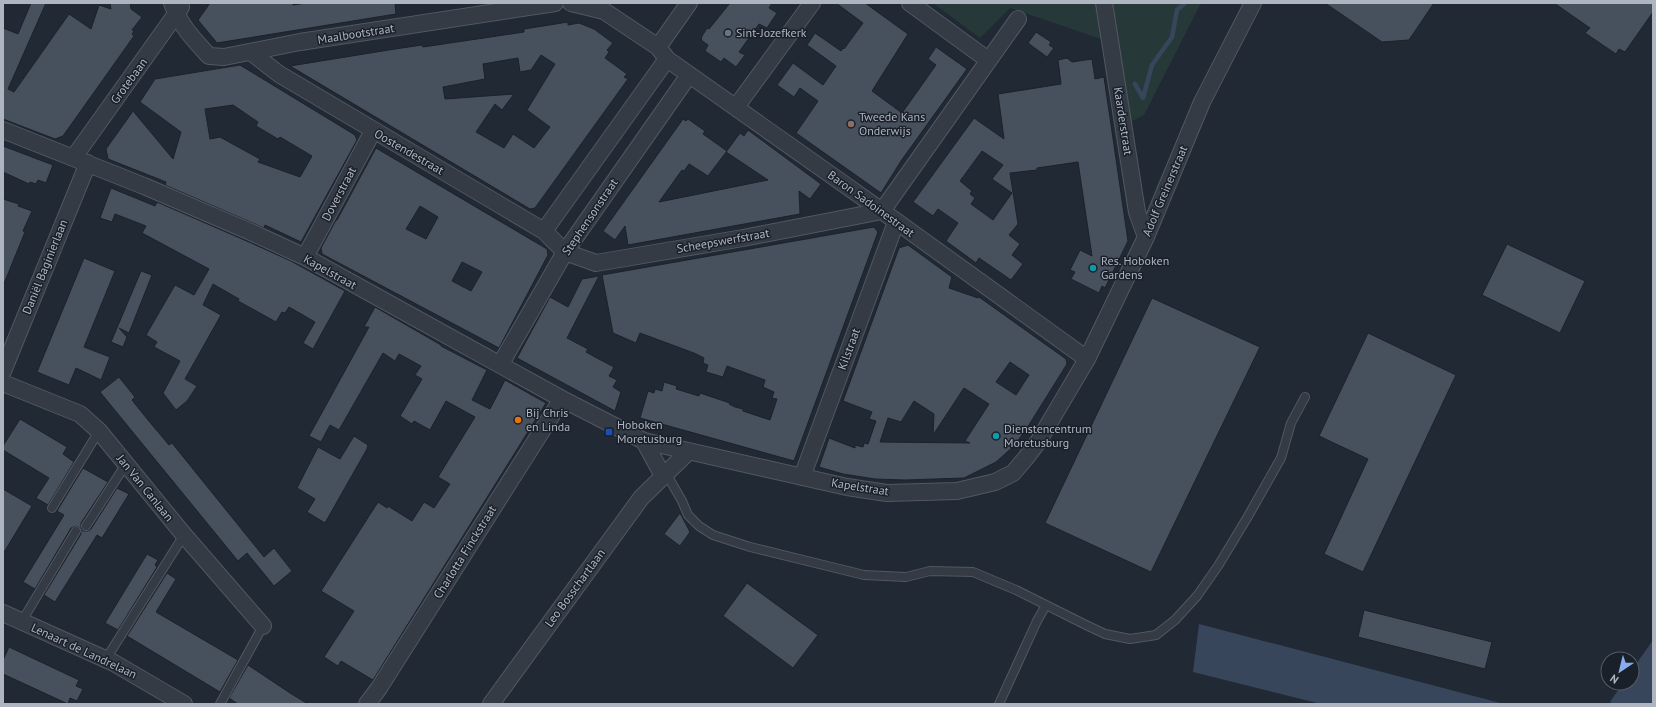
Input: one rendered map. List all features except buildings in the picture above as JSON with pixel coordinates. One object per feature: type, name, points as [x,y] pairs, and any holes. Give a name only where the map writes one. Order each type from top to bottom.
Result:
[{"type":"street","name":"Maalbootstraat","points":[[177,7],[192,38],[209,56],[224,58],[300,42],[555,3]]},
{"type":"street","points":[[571,3],[604,11],[662,53]]},
{"type":"street","points":[[544,231],[662,53],[689,3]]},
{"type":"street","points":[[736,107],[812,3]]},
{"type":"street","points":[[910,3],[988,60]]},
{"type":"street","name":"Kaarderstraat","points":[[1104,3],[1137,212],[1146,237]]},
{"type":"street","name":"Adolf Greinerstraat","points":[[1025,459],[1038,442],[1087,359],[1146,237],[1202,102],[1253,3]]},
{"type":"street","name":"Grotebaan","points":[[81,160],[177,7]]},
{"type":"street","points":[[882,211],[1018,19]]},
{"type":"street","name":"Oostendestraat","points":[[252,53],[279,74],[544,231],[566,252]]},
{"type":"street","name":"Baron Sadoinestraat","points":[[662,53],[689,75],[882,211],[1087,359]]},
{"type":"street","name":"Stephensonstraat","points":[[500,365],[566,252],[689,75]]},
{"type":"street","name":"Kapelstraat","points":[[3,130],[81,160],[218,218],[305,258],[562,400],[644,441],[847,487],[887,493],[957,491],[995,482],[1013,473],[1025,459]]},
{"type":"street","name":"Doverstraat","points":[[305,258],[374,131]]},
{"type":"street","name":"Daniël Baginierlaan","points":[[3,371],[81,160]]},
{"type":"street","name":"Scheepswerfstraat","points":[[566,252],[596,263],[735,240],[882,211]]},
{"type":"street","name":"Kilstraat","points":[[802,477],[896,222]]},
{"type":"street","name":"Jan Van Canlaan","points":[[3,383],[80,414],[98,431],[262,626]]},
{"type":"street","name":"Charlotta Finckstraat","points":[[367,704],[379,688],[562,400]]},
{"type":"street","points":[[644,441],[664,475],[689,451]]},
{"type":"street","name":"Leo Bosschartlaan","points":[[491,704],[641,498],[664,475]]},
{"type":"street","name":"Lenaart de Landrelaan","points":[[3,613],[106,659],[166,699],[184,704]]},
{"type":"lane","points":[[664,475],[682,501],[688,515],[699,526],[713,535],[750,547],[864,575],[906,577],[930,571],[973,572],[1002,583],[1099,631],[1130,639],[1156,635],[1175,620],[1201,590],[1218,566],[1281,458],[1291,423],[1305,397]]},
{"type":"lane","points":[[52,508],[98,431]]},
{"type":"lane","points":[[86,526],[126,464]]},
{"type":"lane","points":[[22,622],[76,531]]},
{"type":"lane","points":[[106,659],[184,535]]},
{"type":"lane","points":[[999,704],[1037,621],[1046,605]]},
{"type":"lane","points":[[220,704],[262,626]]},
{"type":"shaded area","points":[[933,3],[1201,3],[1144,115],[1130,122],[1107,41],[1010,8],[980,38]]},
{"type":"water","points":[[1199,624],[1504,704],[1321,704],[1193,672]]},
{"type":"water","points":[[1653,640],[1653,704],[1614,704],[1610,702],[1618,691],[1640,691],[1640,659]]},
{"type":"waterway","points":[[1135,84],[1143,98],[1152,65],[1172,37],[1177,10],[1185,3]]},
{"type":"place","name":"Sint-Jozefkerk","points":[[728,33]]},
{"type":"place","name":"Tweede Kans Onderwijs","points":[[851,124]]},
{"type":"place","name":"Res. Hoboken Gardens","points":[[1093,268]]},
{"type":"place","name":"Bij Chris en Linda","points":[[518,420]]},
{"type":"place","name":"Hoboken Moretusburg","points":[[609,432]]},
{"type":"place","name":"Dienstencentrum Moretusburg","points":[[996,436]]}]
